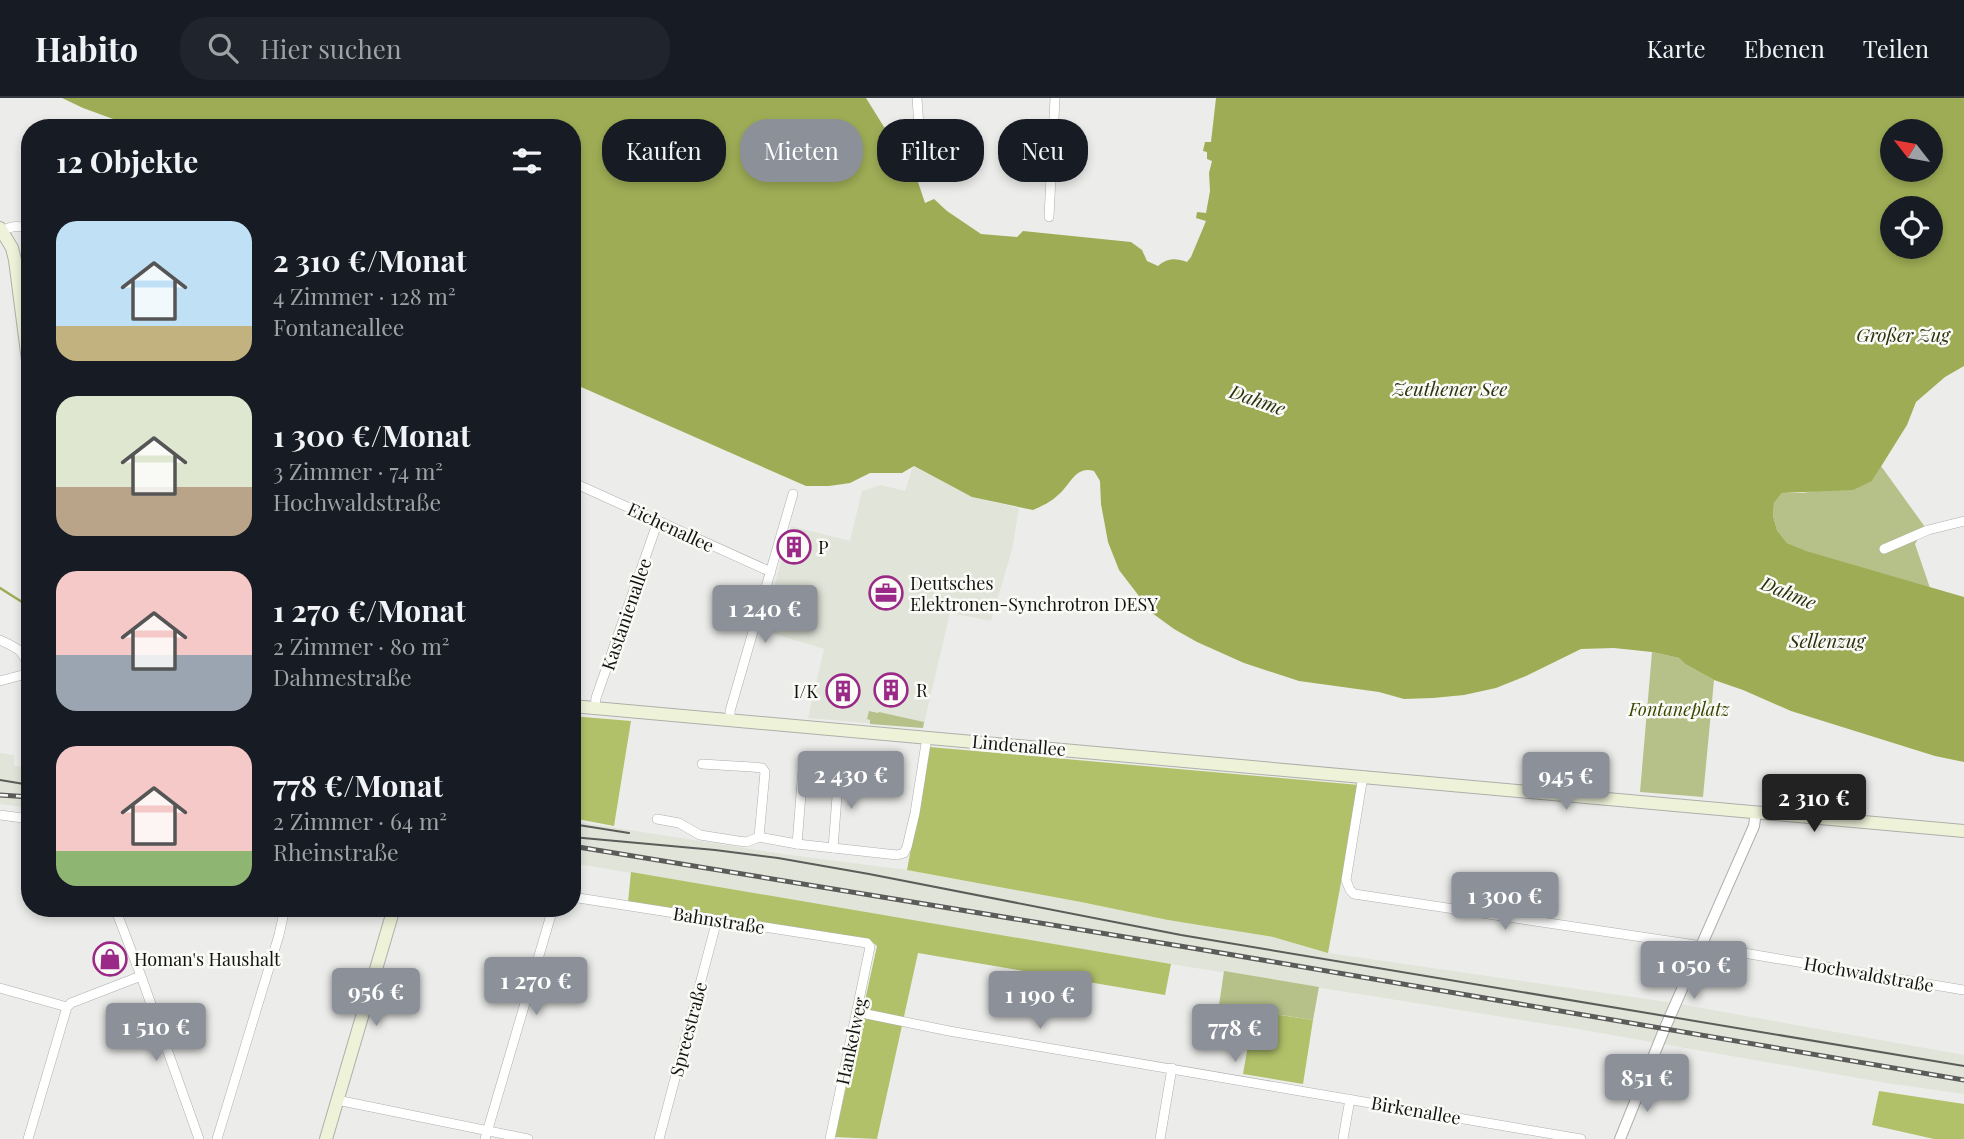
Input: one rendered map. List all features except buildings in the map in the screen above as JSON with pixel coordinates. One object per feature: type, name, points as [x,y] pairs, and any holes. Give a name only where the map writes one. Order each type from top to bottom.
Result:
[{"type":"main road","points":[[1,229],[12,248],[21,306]]},
{"type":"main road","name":"Lindenallee","points":[[581,707],[1964,831]]},
{"type":"main road","points":[[326,1139],[391,917]]},
{"type":"street","points":[[917,98],[918,119]]},
{"type":"street","points":[[1049,217],[1055,98]]},
{"type":"street","points":[[1,229],[21,226]]},
{"type":"street","name":"Eichenallee","points":[[581,486],[771,572]]},
{"type":"street","points":[[730,720],[730,711],[793,494]]},
{"type":"street","name":"Kastanienallee","points":[[595,708],[596,698],[658,521]]},
{"type":"street","points":[[1884,549],[1928,530],[1964,521]]},
{"type":"street","points":[[0,640],[21,650]]},
{"type":"street","points":[[0,681],[21,675]]},
{"type":"street","points":[[657,819],[678,823],[700,835],[747,842],[759,837],[833,848],[897,855],[904,853],[915,813],[927,737]]},
{"type":"street","points":[[702,764],[762,768],[765,772],[759,837]]},
{"type":"street","points":[[797,844],[803,769]]},
{"type":"street","points":[[833,848],[839,771]]},
{"type":"street","name":"Hochwaldstraße","points":[[1363,776],[1346,880],[1354,894],[1702,946],[1964,990]]},
{"type":"street","points":[[1620,1139],[1664,1030],[1754,826],[1756,812]]},
{"type":"street","points":[[0,815],[21,818]]},
{"type":"street","name":"Bahnstraße","points":[[581,898],[866,943]]},
{"type":"street","points":[[118,917],[199,1139]]},
{"type":"street","points":[[217,1139],[283,917]]},
{"type":"street","points":[[486,1135],[550,917]]},
{"type":"street","name":"Spreestraße","points":[[659,1139],[717,920]]},
{"type":"street","name":"Hankelweg","points":[[830,1139],[870,947],[866,943]]},
{"type":"street","points":[[28,1139],[67,1007],[71,1003],[141,976]]},
{"type":"street","points":[[0,988],[67,1007]]},
{"type":"street","name":"Birkenallee","points":[[857,1012],[938,1029],[1581,1139]]},
{"type":"street","points":[[1160,1139],[1172,1069]]},
{"type":"street","points":[[1343,1139],[1350,1099]]},
{"type":"street","points":[[337,1100],[486,1135],[528,1139]]},
{"type":"shaded area","name":"Deutsches Elektronen-Synchrotron DESY","points":[[913,466],[972,497],[1019,508],[1012,550],[991,621],[950,613],[923,728],[808,718],[824,649],[762,630],[791,526],[850,541],[862,491],[881,485],[905,491]]},
{"type":"shaded area","points":[[581,717],[631,721],[614,826],[581,820]]},
{"type":"shaded area","points":[[930,747],[1359,785],[1328,953],[1273,937],[1168,920],[907,870]]},
{"type":"shaded area","points":[[0,753],[14,755],[14,766],[21,766],[21,807],[0,804]]},
{"type":"shaded area","points":[[581,822],[907,870],[1168,920],[1273,937],[1328,953],[1674,1003],[1964,1055],[1964,1094],[1886,1083],[1578,1029],[1171,964],[581,865]]},
{"type":"shaded area","points":[[631,872],[1171,964],[1165,995],[918,953],[877,1139],[835,1137],[877,946],[869,939],[628,902]]},
{"type":"shaded area","points":[[1254,1011],[1313,1020],[1303,1084],[1243,1074]]},
{"type":"shaded area","points":[[1879,1091],[1964,1104],[1964,1139],[1934,1139],[1872,1125]]},
{"type":"green space","points":[[1881,466],[1925,527],[1915,544],[1930,588],[1806,552],[1787,543],[1777,530],[1773,516],[1774,503],[1782,493],[1803,493],[1872,481]]},
{"type":"green space","name":"Fontaneplatz","points":[[1652,652],[1679,658],[1714,680],[1703,797],[1640,792]]},
{"type":"green space","points":[[869,711],[924,722],[923,728],[870,724],[867,719]]},
{"type":"green space","points":[[1224,971],[1319,987],[1313,1020],[1219,1005]]},
{"type":"water","name":"Zeuthener See","points":[[62,98],[866,98],[879,119],[877,182],[918,182],[925,203],[934,199],[981,234],[1017,237],[1023,231],[1131,242],[1142,250],[1147,261],[1158,266],[1172,260],[1187,262],[1206,221],[1196,218],[1197,212],[1206,213],[1210,191],[1209,173],[1212,161],[1207,159],[1207,152],[1203,151],[1205,142],[1211,142],[1216,98],[1964,98],[1964,366],[1945,377],[1916,402],[1907,425],[1872,481],[1853,490],[1782,493],[1774,503],[1773,516],[1777,530],[1787,543],[1806,551],[1964,597],[1964,762],[1935,756],[1791,711],[1714,680],[1679,658],[1652,652],[1614,648],[1581,649],[1496,688],[1433,698],[1404,699],[1379,692],[1299,681],[1244,663],[1197,642],[1152,613],[1119,570],[1108,542],[1100,481],[1094,471],[1087,470],[1077,474],[1055,497],[1033,510],[972,497],[914,466],[902,473],[870,473],[850,483],[806,486],[581,387],[581,119],[113,119]]},
{"type":"waterway","points":[[0,588],[21,601]]},
{"type":"tram line","points":[[0,780],[21,784]]},
{"type":"tram line","points":[[581,825],[629,833]]},
{"type":"tram line","points":[[581,838],[778,858],[1181,935],[1964,1066]]},
{"type":"railway","points":[[0,795],[21,796]]},
{"type":"railway","points":[[581,847],[1198,949],[1964,1080]]},
{"type":"place","name":"P","points":[[794,547]]},
{"type":"place","name":"Deutsches Elektronen-Synchrotron DESY","points":[[886,593]]},
{"type":"place","name":"R","points":[[891,690]]},
{"type":"place","name":"I/K","points":[[843,691]]},
{"type":"place","name":"Homan's Haushalt","points":[[110,959]]},
{"type":"water label","name":"Großer Zug","points":[[1903,334]]},
{"type":"water label","name":"Dahme","points":[[1258,399]]},
{"type":"water label","name":"Dahme","points":[[1789,592]]},
{"type":"water label","name":"Sellenzug","points":[[1827,640]]}]
